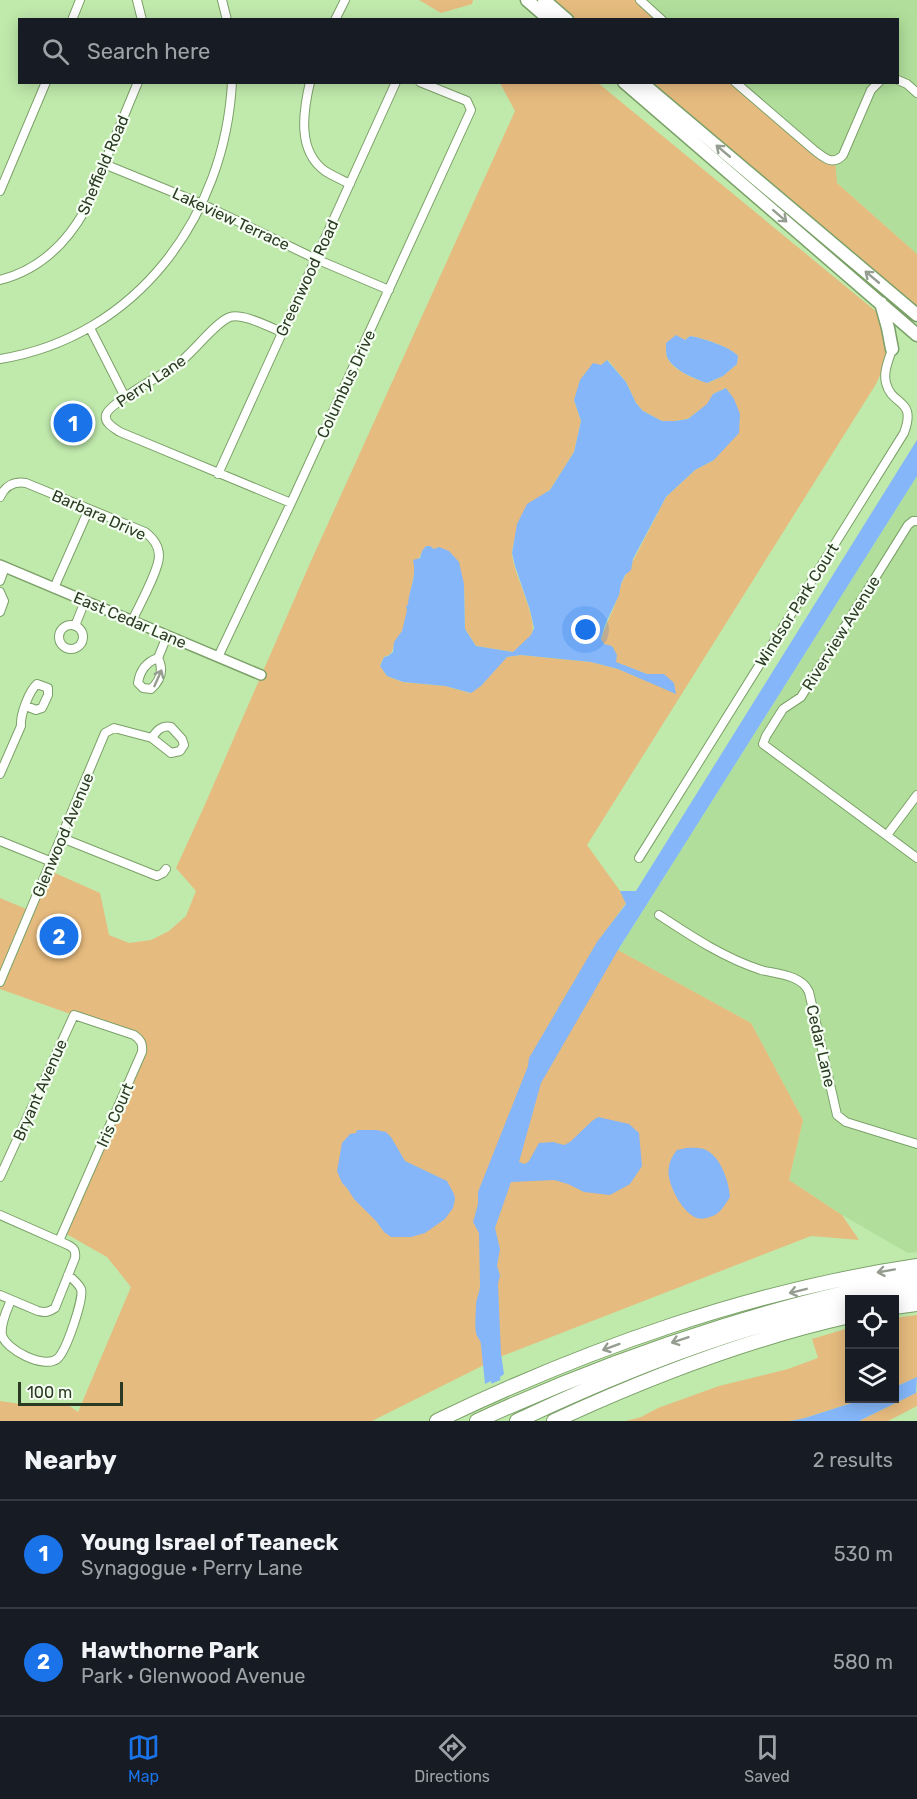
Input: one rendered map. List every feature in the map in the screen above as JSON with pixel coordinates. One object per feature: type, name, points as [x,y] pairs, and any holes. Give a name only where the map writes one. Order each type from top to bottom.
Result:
[{"type":"highway","points":[[527,0],[548,18]]},
{"type":"highway","points":[[544,0],[565,18]]},
{"type":"highway","points":[[626,84],[914,332]]},
{"type":"highway","points":[[644,84],[917,315]]},
{"type":"highway","points":[[880,303],[892,349]]},
{"type":"highway","points":[[892,349],[899,337],[914,332]]},
{"type":"highway","points":[[482,1419],[587,1373],[663,1346],[771,1312],[859,1289],[917,1266]]},
{"type":"highway","points":[[437,1421],[523,1381],[610,1347],[681,1323],[773,1297],[859,1289],[917,1279]]},
{"type":"highway","points":[[859,1289],[917,1290]]},
{"type":"highway","points":[[522,1419],[604,1382],[694,1348],[784,1319],[845,1304]]},
{"type":"highway","points":[[899,1306],[917,1304]]},
{"type":"highway","points":[[554,1421],[630,1387],[705,1358],[766,1338],[845,1317]]},
{"type":"street","points":[[73,18],[80,0]]},
{"type":"street","points":[[137,0],[142,18]]},
{"type":"street","points":[[222,0],[226,18]]},
{"type":"street","points":[[337,18],[345,0]]},
{"type":"street","points":[[640,0],[660,18]]},
{"type":"street","points":[[899,81],[907,84],[917,93]]},
{"type":"street","points":[[0,191],[44,84]]},
{"type":"street","name":"Sheffield Road","points":[[0,280],[32,268],[68,237],[85,210],[137,84]]},
{"type":"street","points":[[0,359],[48,347],[90,328],[128,301],[160,269],[185,235],[202,204],[218,164],[224,145],[232,84]]},
{"type":"street","points":[[310,84],[304,129],[307,148],[324,171],[350,184]]},
{"type":"street","name":"Greenwood Road","points":[[218,474],[395,84]]},
{"type":"street","name":"Columbus Drive","points":[[218,657],[471,110],[467,100],[425,84]]},
{"type":"street","points":[[737,84],[821,156],[832,161],[838,160],[843,155],[871,90],[877,84]]},
{"type":"street","name":"Lakeview Terrace","points":[[104,164],[202,204],[316,259],[389,290]]},
{"type":"street","name":"Perry Lane","points":[[282,332],[243,317],[230,317],[218,325],[179,364],[125,397],[106,414],[107,422],[120,432],[291,503]]},
{"type":"street","points":[[90,328],[125,397]]},
{"type":"street","name":"Windsor Park Court","points":[[639,858],[904,433],[909,420],[908,410],[890,392],[886,381],[886,369],[892,349]]},
{"type":"street","name":"Barbara Drive","points":[[0,497],[10,485],[21,482],[145,532],[151,537],[158,548],[157,568],[132,621]]},
{"type":"street","points":[[54,588],[89,509]]},
{"type":"street","name":"Riverview Avenue","points":[[887,835],[763,744],[783,709],[801,697],[908,525],[917,521]]},
{"type":"street","points":[[0,580],[3,566]]},
{"type":"street","name":"East Cedar Lane","points":[[3,566],[261,675]]},
{"type":"street","points":[[0,592],[4,601],[0,612]]},
{"type":"street","points":[[75,626],[85,601]]},
{"type":"street","points":[[158,658],[167,636]]},
{"type":"street","points":[[0,774],[21,726],[20,717],[26,706]]},
{"type":"street","name":"Glenwood Avenue","points":[[0,982],[105,733],[114,728],[152,738]]},
{"type":"street","points":[[917,795],[887,835],[917,858]]},
{"type":"street","points":[[62,838],[157,876],[166,869]]},
{"type":"street","points":[[0,841],[52,862]]},
{"type":"street","name":"Cedar Lane","points":[[659,915],[693,938],[727,956],[803,983],[809,992],[839,1117],[846,1122],[917,1144]]},
{"type":"street","name":"Bryant Avenue","points":[[0,1177],[74,1015],[87,1020]]},
{"type":"street","name":"Iris Court","points":[[59,1241],[142,1052],[141,1042],[134,1035],[87,1020]]},
{"type":"street","points":[[0,1215],[59,1241],[73,1248],[75,1252],[55,1308],[51,1311],[38,1311],[0,1295]]},
{"type":"street","points":[[11,1300],[1,1326],[1,1334],[5,1341],[26,1356],[46,1362],[52,1361],[60,1355],[81,1306],[80,1287],[68,1275]]},
{"type":"shaded area","points":[[419,0],[473,0],[472,4],[441,13]]},
{"type":"shaded area","points":[[544,0],[640,0],[661,18],[566,18]]},
{"type":"shaded area","points":[[643,0],[917,0],[917,254],[837,183],[832,161],[736,84],[899,84],[899,18],[661,18]]},
{"type":"shaded area","points":[[501,84],[599,84],[878,313],[889,342],[882,371],[876,384],[587,845],[626,903],[598,942],[618,950],[751,1023],[803,1120],[789,1180],[842,1215],[859,1240],[811,1236],[502,1356],[372,1421],[0,1421],[0,1401],[28,1405],[67,1404],[78,1412],[131,1287],[107,1257],[63,1232],[142,1052],[138,1038],[0,989],[0,898],[31,911],[48,870],[100,893],[109,935],[129,943],[151,940],[169,931],[186,916],[196,891],[176,868],[311,561],[515,111]],"holes":[[[676,336],[685,340],[690,336],[723,346],[738,356],[737,364],[723,376],[708,383],[691,377],[674,366],[667,357],[666,343]],[[608,360],[626,382],[636,403],[643,411],[662,421],[688,419],[708,404],[713,394],[726,388],[714,460],[695,470],[666,497],[621,584],[601,639],[615,662],[647,674],[664,674],[676,693],[618,669],[591,662],[521,655],[507,657],[470,693],[445,686],[403,682],[387,676],[380,665],[384,657],[392,652],[402,632],[417,564],[426,546],[434,549],[464,584],[465,629],[476,646],[513,652],[531,636],[532,620],[512,554],[518,529],[527,505],[550,490],[574,452],[581,421],[574,400],[601,365]]]},
{"type":"shaded area","points":[[643,84],[736,84],[821,156],[835,161],[837,183],[917,254],[917,315]]},
{"type":"shaded area","points":[[917,476],[917,1252],[908,1253],[842,1215],[789,1180],[803,1120],[751,1023],[618,950]]},
{"type":"shaded area","points":[[917,1315],[917,1377],[899,1385],[899,1349],[899,1317]]},
{"type":"shaded area","points":[[845,1329],[845,1403],[852,1403],[790,1421],[626,1421],[719,1386],[788,1369],[818,1358],[812,1339]]},
{"type":"shaded area","points":[[917,1392],[917,1406],[888,1421],[859,1421],[899,1403]]},
{"type":"water","points":[[676,335],[685,340],[690,336],[723,346],[738,356],[737,364],[723,376],[707,383],[691,376],[679,370],[667,357],[666,343]]},
{"type":"water","points":[[607,360],[626,382],[636,403],[643,411],[662,421],[688,419],[707,404],[713,394],[726,388],[734,399],[740,414],[739,433],[714,460],[695,470],[666,497],[633,559],[631,570],[625,575],[601,639],[604,644],[612,646],[617,655],[616,662],[647,674],[664,674],[674,683],[676,694],[618,669],[591,662],[521,655],[507,657],[481,686],[471,693],[445,686],[403,682],[387,676],[380,666],[384,657],[393,652],[394,642],[402,631],[413,578],[413,560],[420,558],[426,546],[449,551],[459,562],[464,584],[465,629],[476,646],[513,652],[531,635],[534,628],[530,610],[512,553],[517,524],[527,504],[550,490],[574,452],[581,421],[574,400],[580,380],[593,363],[601,365]]},
{"type":"water","points":[[917,440],[917,476],[618,950],[541,1083],[519,1162],[525,1164],[529,1161],[539,1143],[553,1142],[564,1145],[570,1142],[598,1117],[629,1124],[639,1133],[642,1166],[630,1184],[610,1195],[584,1192],[554,1180],[511,1182],[495,1228],[500,1249],[497,1266],[500,1275],[498,1284],[504,1374],[500,1377],[505,1421],[496,1421],[491,1381],[485,1384],[481,1344],[476,1329],[476,1302],[480,1285],[479,1233],[473,1222],[478,1204],[478,1192],[528,1066],[529,1058],[597,942],[626,904],[620,891],[636,891]]},
{"type":"water","points":[[357,1130],[386,1132],[405,1161],[447,1181],[455,1199],[453,1208],[445,1219],[425,1233],[411,1237],[391,1237],[384,1232],[354,1199],[342,1183],[337,1171],[342,1143]]},
{"type":"water","points":[[686,1148],[706,1150],[716,1158],[723,1170],[730,1197],[715,1215],[702,1219],[692,1216],[683,1207],[672,1188],[669,1173],[670,1162],[677,1150]]},
{"type":"water","points":[[917,1377],[916,1393],[899,1401],[899,1385]]},
{"type":"water","points":[[852,1403],[896,1403],[859,1421],[790,1421]]},
{"type":"pier","points":[[503,1379],[508,1421],[493,1421],[488,1385]]},
{"type":"place","name":"Young Israel of Teaneck","points":[[73,423]]},
{"type":"place","name":"Hawthorne Park","points":[[59,936]]}]
